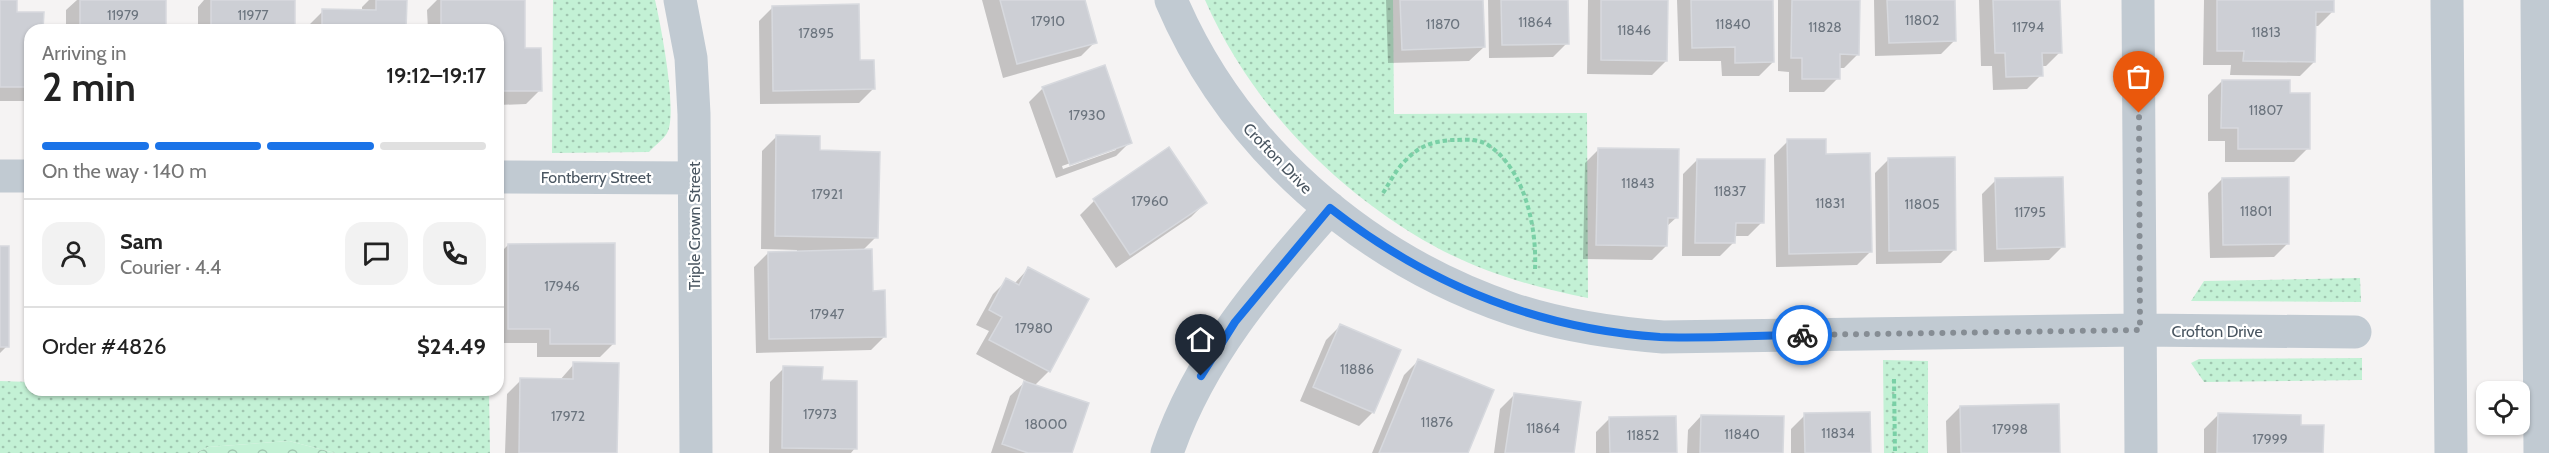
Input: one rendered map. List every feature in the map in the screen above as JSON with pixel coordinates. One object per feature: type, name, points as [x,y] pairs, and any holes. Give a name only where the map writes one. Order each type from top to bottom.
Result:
[{"type":"street","name":"Triple Crown Street","points":[[680,0],[693,82],[696,453]]},
{"type":"street","name":"Crofton Drive","points":[[1172,0],[1189,38],[1207,69],[1246,126],[1300,182],[1330,208],[1388,250],[1456,287],[1513,309],[1601,330],[1663,337],[2140,330],[2355,332]]},
{"type":"street","points":[[2138,0],[2141,453]]},
{"type":"street","points":[[2447,0],[2451,453]]},
{"type":"street","points":[[2537,0],[2540,453]]},
{"type":"street","points":[[0,176],[24,176]]},
{"type":"street","name":"Fontberry Street","points":[[504,177],[694,178]]},
{"type":"street","points":[[1167,453],[1191,395],[1229,331],[1288,256],[1330,208]]},
{"type":"path","points":[[1383,193],[1406,159],[1428,144],[1442,140],[1469,140],[1488,145],[1515,177],[1527,202],[1536,248],[1535,268]]},
{"type":"path","points":[[1894,378],[1895,453]]},
{"type":"green space","points":[[553,0],[655,0],[671,105],[667,134],[649,152],[552,153]]},
{"type":"green space","points":[[1205,0],[1393,0],[1394,114],[1587,113],[1588,298],[1529,284],[1471,264],[1434,246],[1363,199],[1299,141],[1271,109],[1224,38]]},
{"type":"green space","points":[[2360,278],[2361,302],[2191,301],[2204,281]]},
{"type":"green space","points":[[2362,358],[2362,380],[2204,382],[2191,363],[2199,359]]},
{"type":"green space","points":[[1883,360],[1928,361],[1928,453],[1884,453]]},
{"type":"green space","points":[[0,381],[24,382],[24,396],[489,396],[490,453],[335,453],[289,441],[208,447],[196,453],[0,453]]},
{"type":"green space","points":[[289,441],[335,453],[196,453],[208,447]]},
{"type":"building","points":[[0,0],[17,0],[17,12],[44,12],[43,24],[24,24],[24,87],[0,87]]},
{"type":"building","points":[[80,0],[166,0],[166,24],[80,24]]},
{"type":"building","points":[[211,0],[295,0],[295,24],[211,24]]},
{"type":"building","points":[[376,0],[407,0],[406,24],[322,24],[322,9],[376,10]]},
{"type":"building","points":[[441,0],[525,0],[525,48],[541,48],[542,91],[504,91],[504,24],[441,24]]},
{"type":"building","points":[[1000,0],[1085,0],[1097,43],[1017,64]]},
{"type":"building","points":[[1400,0],[1483,0],[1485,47],[1402,50]]},
{"type":"building","points":[[1501,0],[1568,0],[1569,44],[1502,45]]},
{"type":"building","points":[[1601,0],[1668,0],[1667,61],[1601,60]]},
{"type":"building","points":[[1691,0],[1773,0],[1774,62],[1735,63],[1735,47],[1692,48]]},
{"type":"building","points":[[1792,0],[1860,0],[1859,55],[1840,54],[1840,79],[1802,79],[1802,58],[1791,58]]},
{"type":"building","points":[[1887,0],[1955,0],[1956,41],[1889,43]]},
{"type":"building","points":[[1993,0],[2060,0],[2062,53],[2042,53],[2043,76],[2006,77],[2005,53],[1995,53]]},
{"type":"building","points":[[2217,0],[2334,0],[2334,12],[2316,12],[2315,62],[2243,61],[2244,51],[2217,51]]},
{"type":"building","points":[[859,4],[860,60],[874,60],[875,89],[773,91],[772,6]]},
{"type":"building","points":[[1105,65],[1132,143],[1070,165],[1042,87]]},
{"type":"building","points":[[2222,80],[2290,80],[2290,93],[2310,93],[2310,149],[2238,149],[2238,128],[2221,128]]},
{"type":"building","points":[[776,135],[820,136],[820,150],[880,152],[878,238],[775,236]]},
{"type":"building","points":[[1787,139],[1826,139],[1826,154],[1870,153],[1872,252],[1789,254]]},
{"type":"building","points":[[1169,147],[1207,203],[1130,255],[1093,199]]},
{"type":"building","points":[[1598,148],[1679,149],[1678,218],[1668,218],[1667,246],[1596,245]]},
{"type":"building","points":[[1955,157],[1956,250],[1889,251],[1888,158]]},
{"type":"building","points":[[1697,159],[1765,159],[1764,223],[1736,223],[1735,243],[1695,243]]},
{"type":"building","points":[[2063,177],[2065,247],[1997,249],[1995,178]]},
{"type":"building","points":[[2289,177],[2289,244],[2223,245],[2222,178]]},
{"type":"building","points":[[615,243],[615,344],[550,344],[550,329],[508,329],[508,244]]},
{"type":"building","points":[[0,246],[9,246],[9,347],[0,347]]},
{"type":"building","points":[[872,249],[873,291],[885,290],[886,337],[769,339],[768,252]]},
{"type":"building","points":[[1028,267],[1089,299],[1050,372],[989,340],[1002,317],[989,310],[1006,278],[1019,285]]},
{"type":"building","points":[[1340,324],[1401,350],[1374,413],[1313,387]]},
{"type":"building","points":[[1418,359],[1494,390],[1468,453],[1379,453]]},
{"type":"building","points":[[573,362],[619,363],[617,453],[519,453],[520,378],[573,379]]},
{"type":"building","points":[[783,366],[823,367],[822,380],[857,381],[857,449],[782,448]]},
{"type":"building","points":[[1024,381],[1089,403],[1072,453],[1028,453],[1002,444]]},
{"type":"building","points":[[1514,393],[1581,402],[1574,453],[1505,453]]},
{"type":"building","points":[[2059,404],[2060,453],[1961,453],[1960,406]]},
{"type":"building","points":[[1870,412],[1871,453],[1805,453],[1804,413]]},
{"type":"building","points":[[2218,413],[2301,415],[2301,425],[2324,425],[2323,453],[2217,453]]},
{"type":"building","points":[[1701,415],[1784,416],[1783,453],[1700,453]]},
{"type":"building","points":[[1676,416],[1677,453],[1610,453],[1609,417]]},
{"type":"way so far","points":[[1802,335],[2140,330],[2139,113]]},
{"type":"route","points":[[1201,376],[1235,322],[1330,208],[1355,228],[1420,269],[1490,301],[1547,319],[1601,330],[1663,337],[1802,335]]}]
